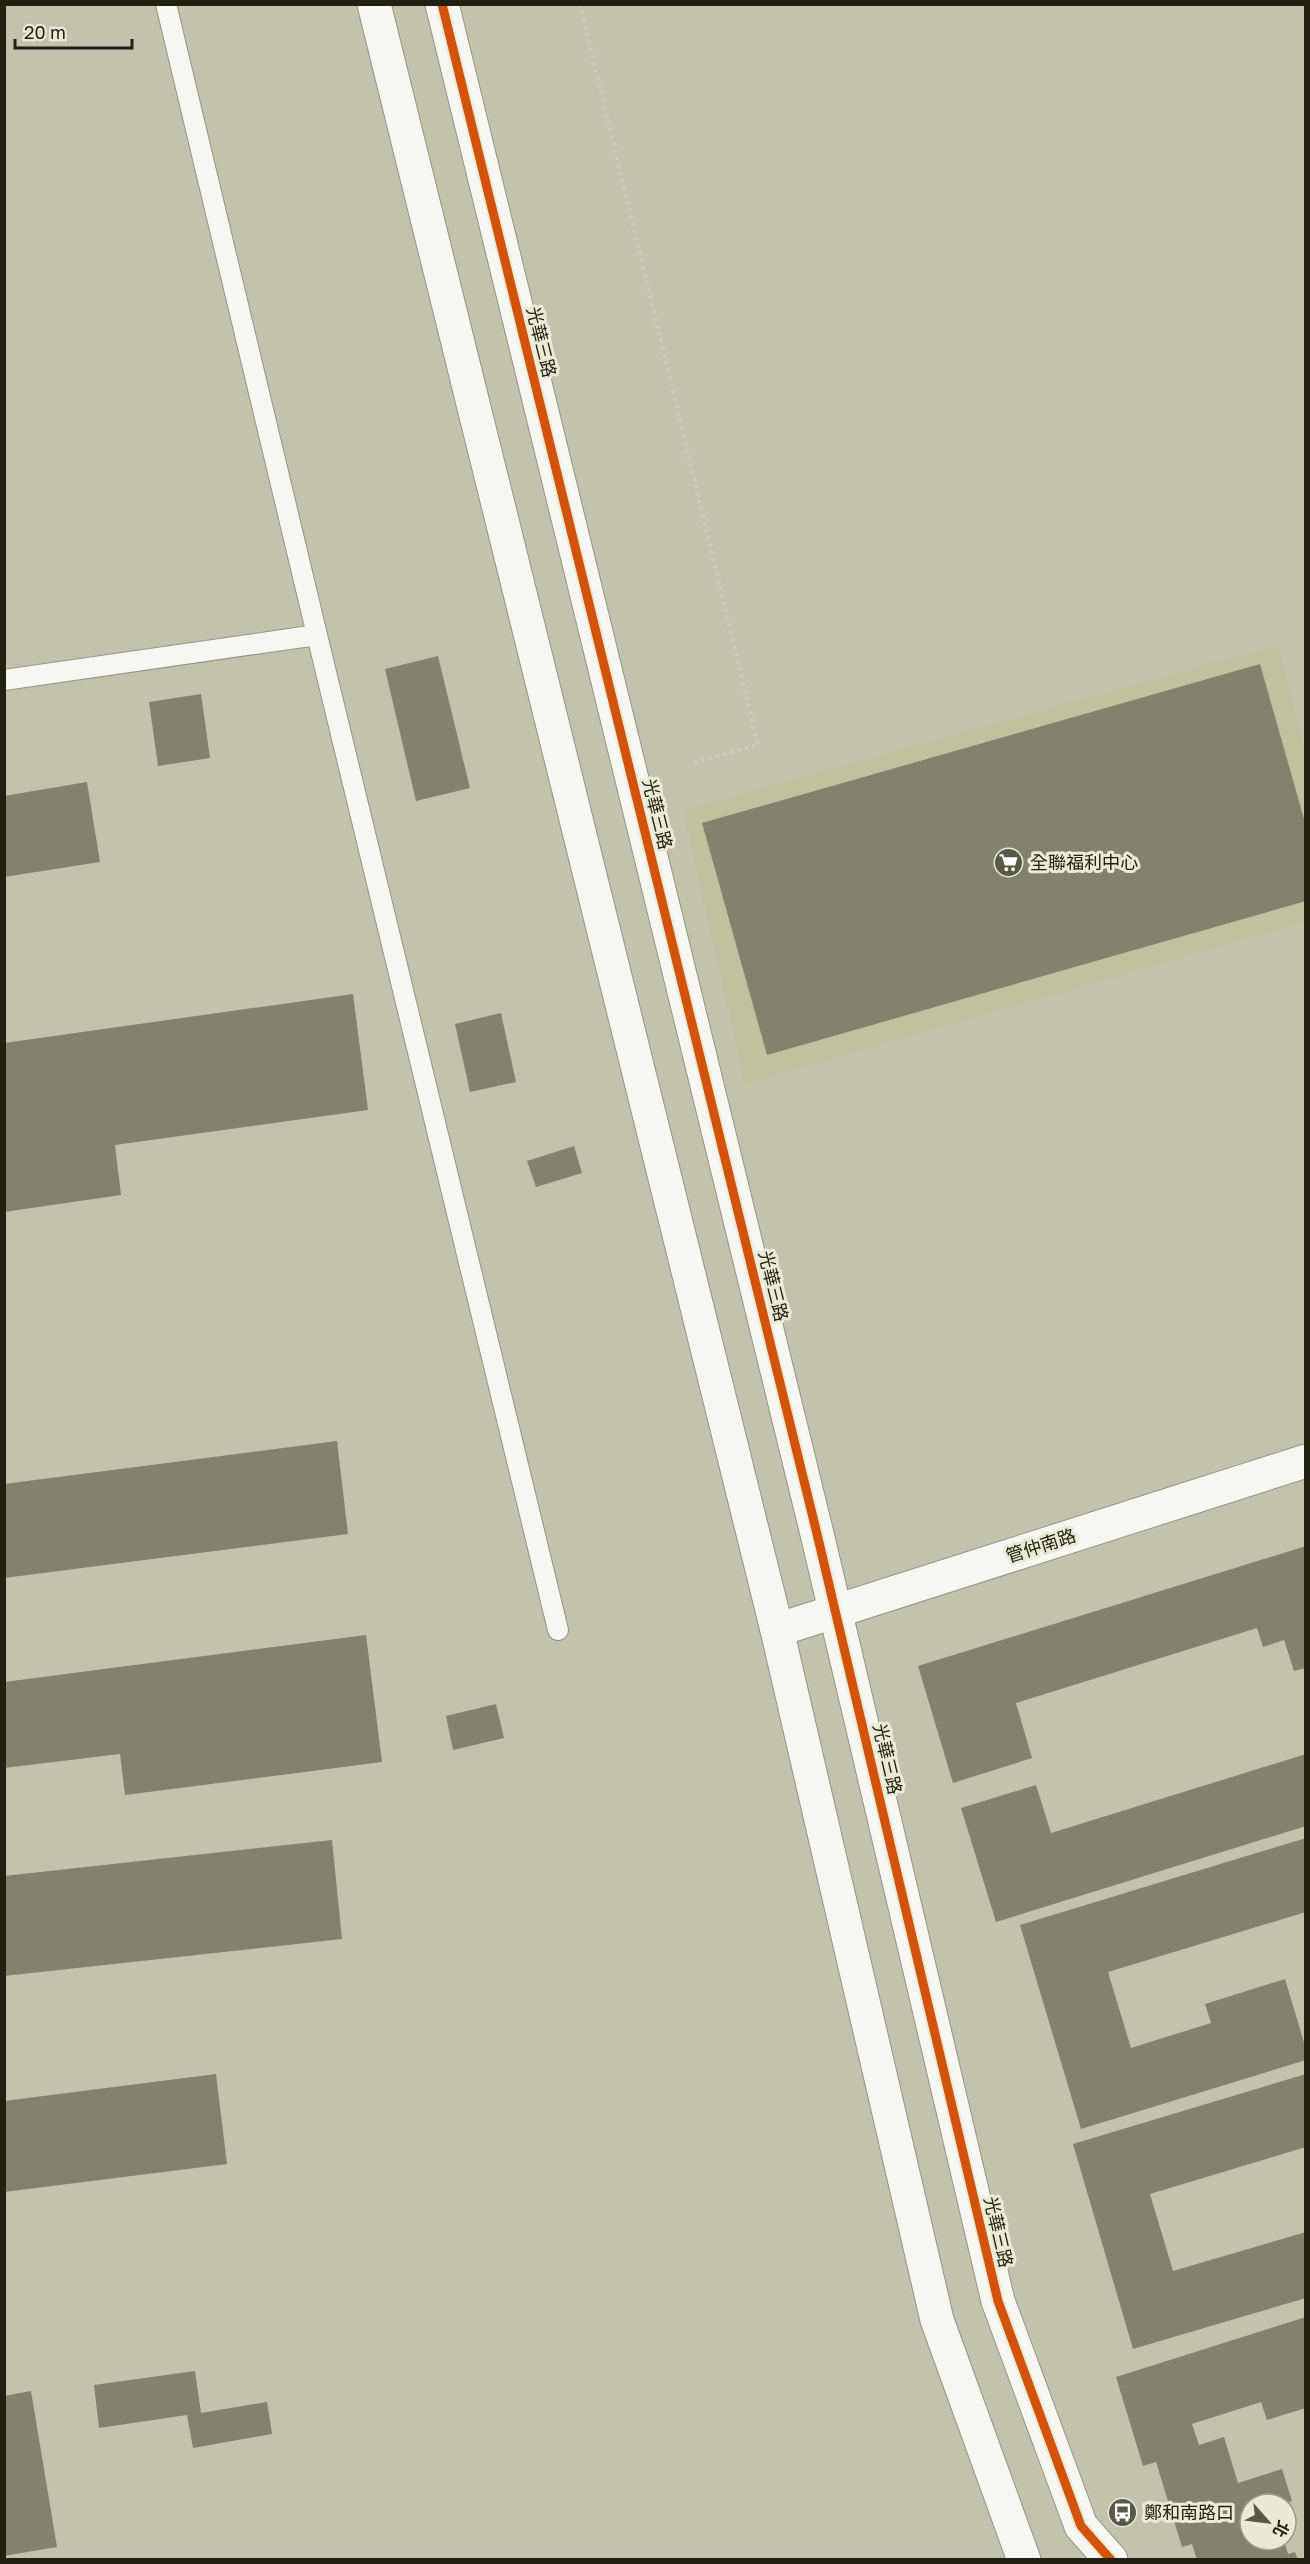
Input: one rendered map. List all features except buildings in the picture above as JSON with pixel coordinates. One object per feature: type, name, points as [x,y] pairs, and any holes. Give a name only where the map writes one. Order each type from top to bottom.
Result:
[{"type":"street","points":[[374,4],[777,1630],[937,2320],[1024,2559]]},
{"type":"street","name":"光華三路","points":[[442,4],[836,1612],[998,2301],[1082,2526],[1111,2559]]},
{"type":"street","name":"管仲南路","points":[[777,1630],[1305,1461]]},
{"type":"lane","points":[[166,4],[558,1629]]},
{"type":"lane","points":[[4,680],[317,635]]},
{"type":"path","points":[[580,4],[758,745],[694,762]]},
{"type":"shaded area","name":"全聯福利中心","points":[[1278,645],[1305,750],[1305,922],[745,1084],[683,810]]},
{"type":"cycle path","points":[[442,4],[818,1538],[998,2301],[1081,2526],[1111,2560]]},
{"type":"place","name":"全聯福利中心","points":[[1009,863]]},
{"type":"place","name":"鄭和南路口","points":[[1123,2513]]}]
